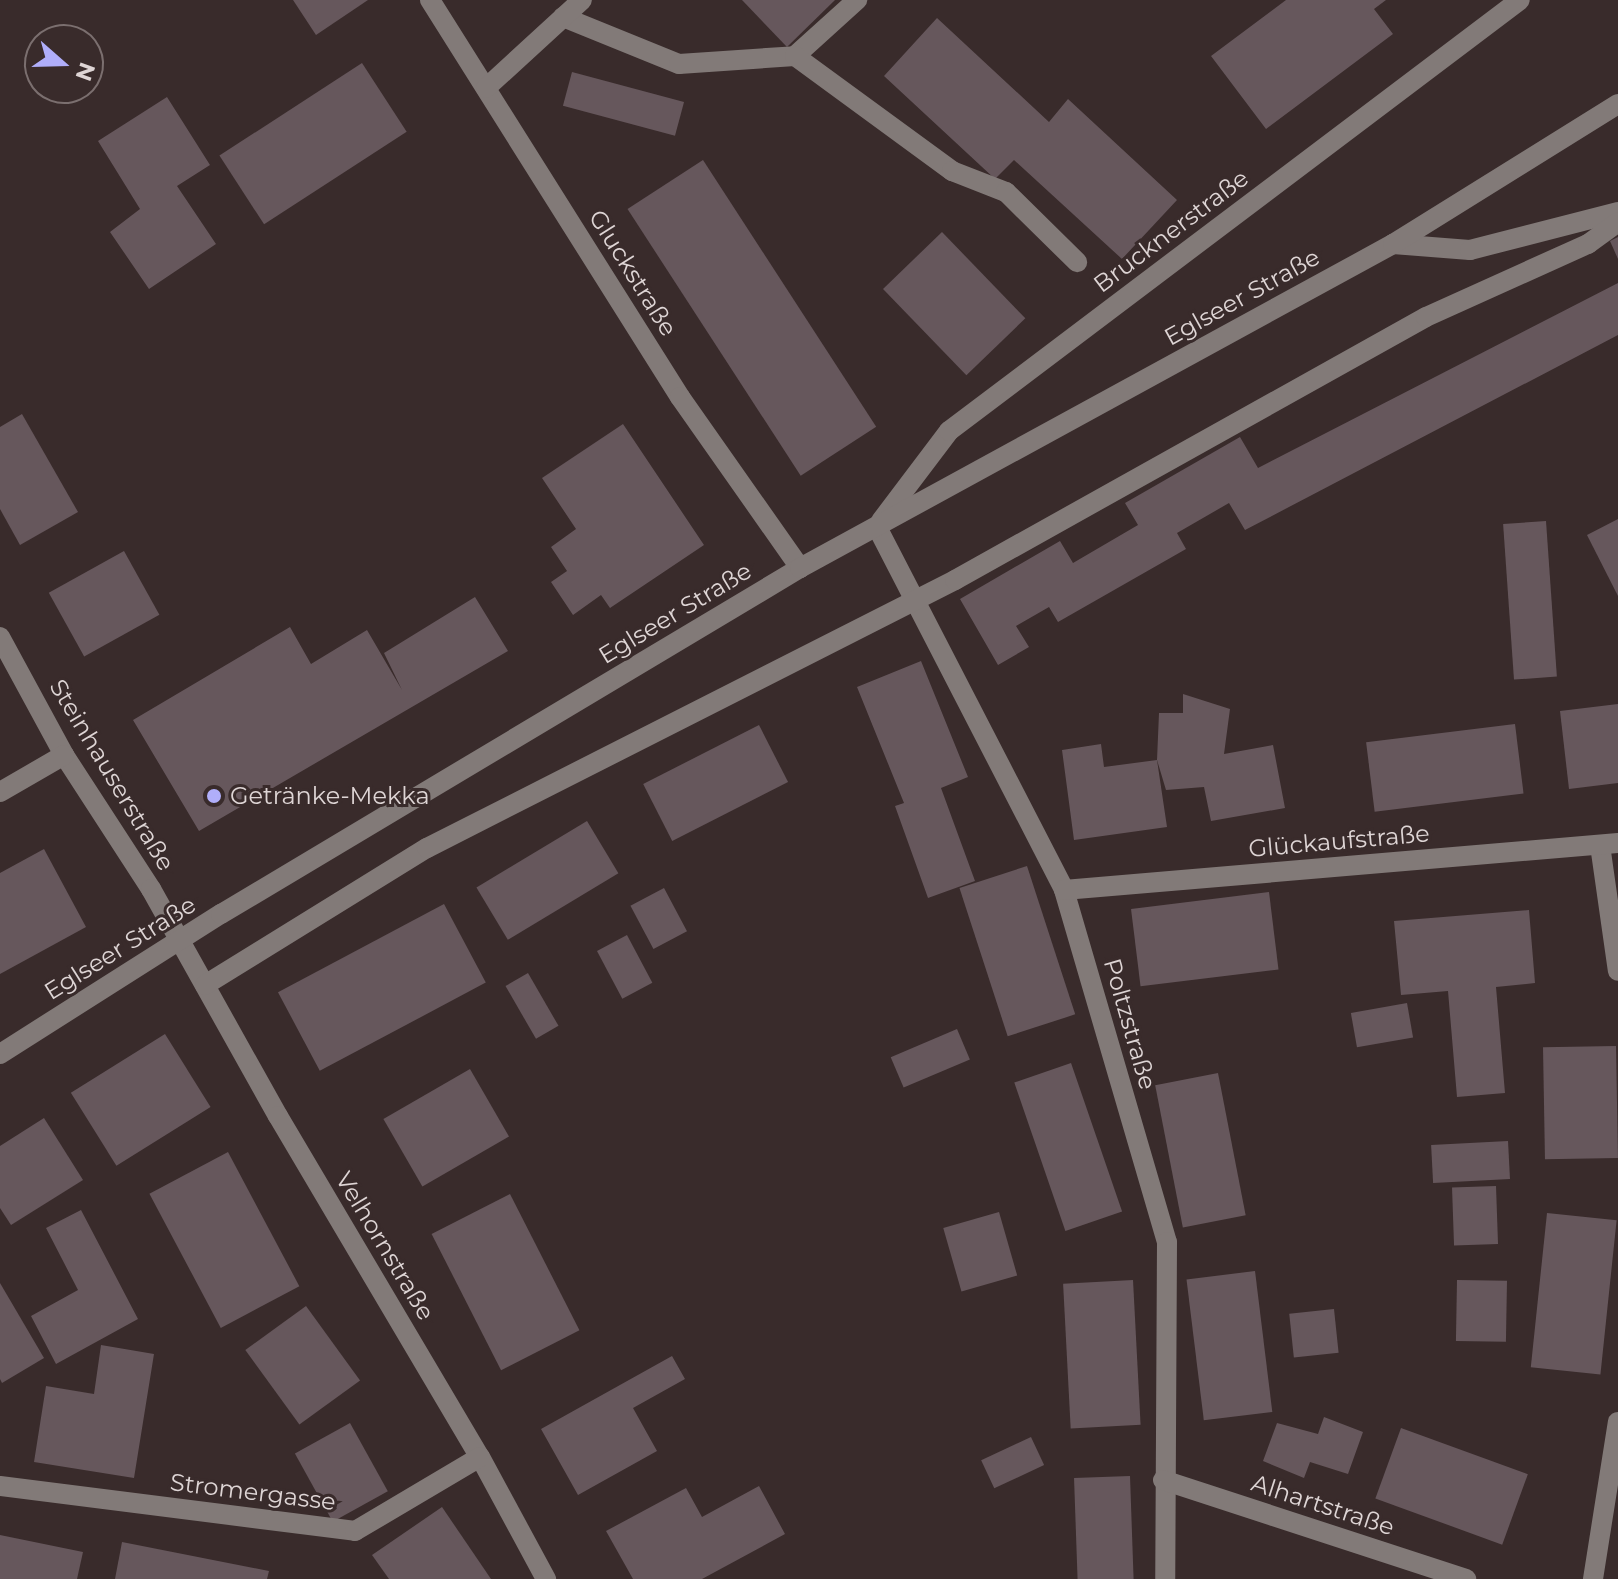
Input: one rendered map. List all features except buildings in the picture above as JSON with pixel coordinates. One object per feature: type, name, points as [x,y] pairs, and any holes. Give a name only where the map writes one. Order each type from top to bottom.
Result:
[{"type":"street","name":"Gluckstraße","points":[[430,0],[680,397],[800,568]]},
{"type":"street","points":[[486,88],[582,0]]},
{"type":"street","points":[[563,17],[679,64],[795,56],[857,0]]},
{"type":"street","name":"Brucknerstraße","points":[[877,527],[949,431],[1520,0]]},
{"type":"street","points":[[795,56],[952,171],[1006,192],[1077,262]]},
{"type":"street","name":"Eglseer Straße","points":[[0,1054],[180,940],[800,568],[1393,244],[1618,104]]},
{"type":"street","points":[[1393,244],[1470,250],[1618,212]]},
{"type":"street","points":[[205,985],[427,848],[914,600],[1426,317],[1588,244],[1618,222]]},
{"type":"street","name":"Poltzstraße","points":[[877,527],[1064,890],[1167,1242],[1163,1480],[1165,1579]]},
{"type":"street","name":"Steinhauserstraße","points":[[0,637],[64,755],[180,940]]},
{"type":"street","points":[[0,792],[64,755]]},
{"type":"street","points":[[1609,844],[1618,971]]},
{"type":"street","name":"Glückaufstraße","points":[[1064,890],[1609,844]]},
{"type":"street","name":"Velhornstraße","points":[[180,940],[278,1116],[480,1457],[546,1579]]},
{"type":"street","points":[[1593,1579],[1618,1422]]},
{"type":"street","name":"Stromergasse","points":[[0,1486],[355,1531],[480,1457]]},
{"type":"street","name":"Alhartstraße","points":[[1163,1480],[1466,1579]]},
{"type":"place","name":"Getränke-Mekka","points":[[214,796]]}]
